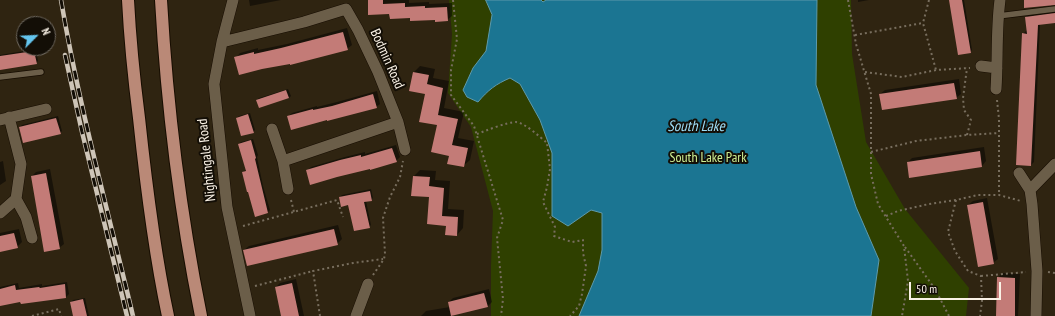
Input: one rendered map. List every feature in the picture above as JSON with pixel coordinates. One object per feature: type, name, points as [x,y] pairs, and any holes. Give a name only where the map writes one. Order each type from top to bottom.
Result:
[{"type":"main road","points":[[128,0],[144,173],[168,316]]},
{"type":"main road","points":[[161,0],[173,146],[187,240],[201,316]]},
{"type":"street","name":"Nightingale Road","points":[[233,0],[222,42],[214,84],[227,207],[250,316]]},
{"type":"street","points":[[996,89],[998,16],[1000,0]]},
{"type":"street","name":"Bodmin Road","points":[[222,42],[304,22],[345,5],[378,72],[398,122],[405,150]]},
{"type":"street","points":[[982,66],[997,68]]},
{"type":"street","points":[[32,238],[26,217],[16,199],[21,164],[5,119],[46,110]]},
{"type":"street","points":[[283,161],[398,122]]},
{"type":"street","points":[[272,129],[283,161],[288,189]]},
{"type":"street","points":[[1030,190],[1055,164]]},
{"type":"street","points":[[1019,173],[1030,190],[1032,204],[1037,271],[1036,316]]},
{"type":"street","points":[[0,213],[16,199]]},
{"type":"street","points":[[356,316],[368,284]]},
{"type":"lane","points":[[998,16],[1055,8]]},
{"type":"lane","points":[[0,77],[41,72]]},
{"type":"path","points":[[453,0],[457,39],[451,70],[451,95],[474,126],[504,220],[497,238],[503,299],[502,316]]},
{"type":"path","points":[[848,0],[856,44],[871,94],[871,174],[878,204],[904,246],[935,289],[949,316]]},
{"type":"path","points":[[930,0],[923,23],[936,70]]},
{"type":"path","points":[[855,35],[923,23]]},
{"type":"path","points":[[865,72],[902,77],[936,70],[982,66]]},
{"type":"path","points":[[967,135],[971,120],[964,110],[963,98],[968,68]]},
{"type":"path","points":[[996,89],[999,119],[999,195]]},
{"type":"path","points":[[477,134],[502,125],[516,122],[530,129],[547,143],[550,169],[543,202],[556,227],[554,236],[572,242],[583,240],[583,253],[586,266],[582,294],[579,306],[570,316]]},
{"type":"path","points":[[871,152],[916,141],[999,133]]},
{"type":"path","points":[[368,284],[384,259],[383,218],[390,197],[400,177],[405,150]]},
{"type":"path","points":[[886,216],[898,211],[978,195],[999,195],[1032,204]]},
{"type":"path","points":[[232,229],[337,200],[343,217]]},
{"type":"path","points":[[956,200],[948,232],[955,251],[968,272],[981,276],[1037,271]]},
{"type":"path","points":[[902,316],[908,281],[904,246]]},
{"type":"path","points":[[244,288],[313,271],[353,263],[384,259]]},
{"type":"path","points":[[313,271],[320,316]]},
{"type":"path","points":[[980,316],[982,300],[981,276]]},
{"type":"path","points":[[32,316],[59,308],[61,316]]},
{"type":"green space","name":"South Lake","points":[[449,0],[851,0],[852,54],[866,142],[905,209],[969,288],[966,316],[491,316],[493,211],[471,127],[448,93],[452,34]]},
{"type":"water","name":"South Lake","points":[[486,0],[541,0],[543,2],[546,0],[817,0],[816,85],[856,207],[879,260],[871,316],[579,316],[598,271],[602,250],[602,213],[591,210],[568,226],[552,216],[552,153],[540,120],[520,84],[510,78],[492,88],[478,102],[467,97],[463,90],[473,68],[486,51],[492,15]]},
{"type":"building","points":[[368,0],[383,0],[383,4],[405,3],[405,7],[447,7],[448,21],[410,21],[410,18],[390,19],[389,14],[368,15]]},
{"type":"building","points":[[949,0],[962,0],[971,53],[958,55]]},
{"type":"building","points":[[1024,0],[1055,0],[1055,5],[1024,8]]},
{"type":"building","points":[[1055,13],[1055,23],[1038,25],[1031,166],[1016,165],[1022,33],[1027,34],[1025,17]]},
{"type":"building","points":[[343,32],[348,50],[290,65],[262,69],[239,75],[234,57],[281,48]]},
{"type":"building","points":[[16,54],[16,56],[35,56],[37,64],[0,70],[0,56]]},
{"type":"building","points":[[413,72],[429,75],[427,84],[443,88],[438,115],[458,119],[452,145],[468,148],[464,167],[447,164],[449,156],[431,152],[437,125],[419,122],[425,94],[409,91]]},
{"type":"building","points":[[954,83],[957,99],[882,110],[879,94]]},
{"type":"building","points":[[286,90],[289,98],[259,108],[256,100]]},
{"type":"building","points":[[373,94],[377,108],[291,130],[287,116],[332,106]]},
{"type":"building","points":[[248,114],[254,133],[241,136],[236,118]]},
{"type":"building","points":[[56,118],[61,134],[23,143],[19,127]]},
{"type":"building","points":[[251,140],[268,213],[255,217],[242,172],[246,171],[238,144]]},
{"type":"building","points":[[392,148],[397,162],[310,185],[306,170],[340,160],[361,155],[361,157]]},
{"type":"building","points":[[980,151],[982,167],[909,178],[907,162]]},
{"type":"building","points":[[46,173],[60,249],[44,252],[31,176]]},
{"type":"building","points":[[413,176],[430,177],[429,186],[444,188],[442,216],[458,217],[457,236],[445,235],[446,226],[427,224],[429,197],[411,196]]},
{"type":"building","points":[[370,191],[372,201],[364,202],[370,228],[354,231],[348,205],[341,207],[339,197]]},
{"type":"building","points":[[983,202],[994,264],[978,267],[967,205]]},
{"type":"building","points":[[334,229],[338,245],[247,266],[243,250]]},
{"type":"building","points":[[14,233],[18,248],[0,252],[0,236]]},
{"type":"building","points":[[997,277],[1015,278],[1015,316],[996,316]]},
{"type":"building","points":[[292,283],[299,316],[281,316],[275,287]]},
{"type":"building","points":[[65,284],[66,298],[21,304],[20,302],[0,306],[0,289],[15,285],[16,290]]},
{"type":"building","points":[[484,293],[488,307],[451,316],[448,302]]},
{"type":"building","points":[[83,299],[87,316],[73,316],[70,302]]},
{"type":"railway","points":[[61,0],[85,119],[133,316]]},
{"type":"railway","points":[[65,55],[82,132],[127,316]]},
{"type":"park label","name":"South Lake Park","points":[[708,158]]}]
